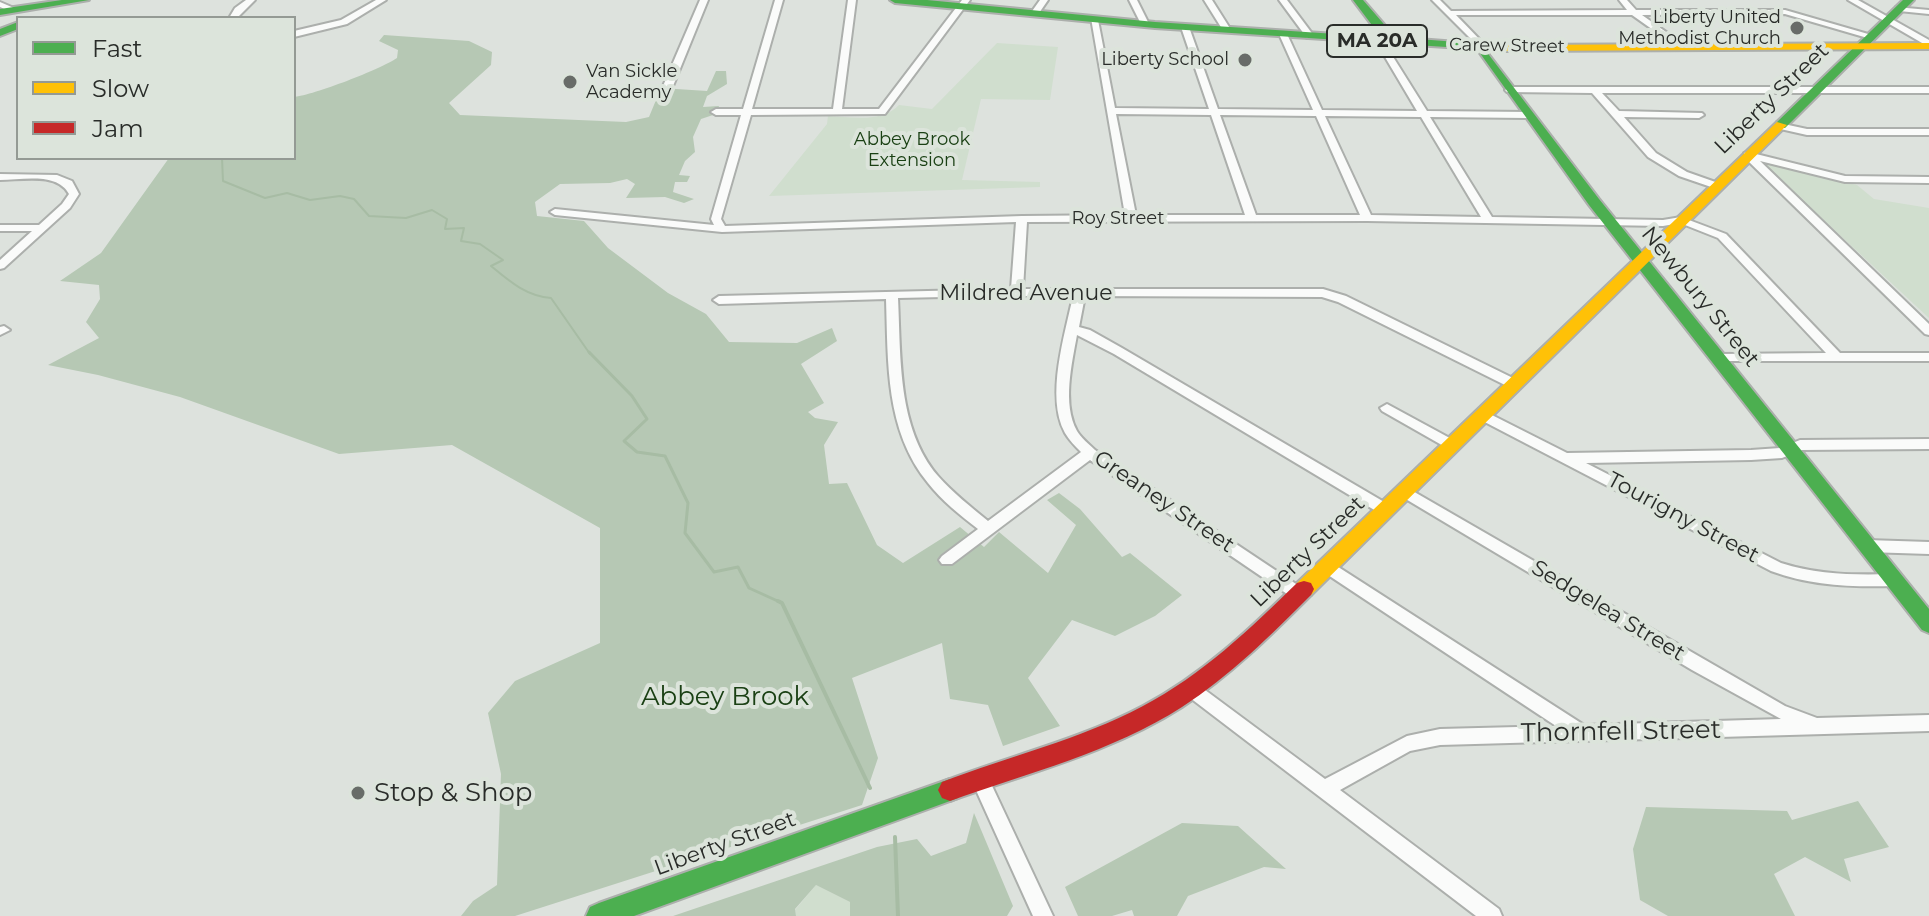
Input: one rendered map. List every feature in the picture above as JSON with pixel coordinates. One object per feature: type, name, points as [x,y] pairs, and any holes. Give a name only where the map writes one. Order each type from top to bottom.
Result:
[{"type":"main road","points":[[0,33],[7,13],[79,0]]},
{"type":"main road","points":[[40,16],[79,0]]},
{"type":"main road","name":"Carew Street","points":[[895,0],[1039,7],[1094,20],[1482,47],[1680,46],[1867,40],[1929,45]]},
{"type":"main road","points":[[1358,0],[1385,32],[1387,41]]},
{"type":"main road","name":"Liberty Street","points":[[599,916],[1131,724],[1191,689],[1230,660],[1299,594],[1898,10]]},
{"type":"main road","name":"Newbury Street","points":[[1482,47],[1528,115],[1609,222],[1929,624]]},
{"type":"street","points":[[234,16],[251,0]]},
{"type":"street","points":[[296,34],[344,22],[382,0]]},
{"type":"street","points":[[668,86],[704,0]]},
{"type":"street","points":[[722,229],[716,219],[779,0]]},
{"type":"street","points":[[837,111],[852,0]]},
{"type":"street","points":[[1133,0],[1145,24]]},
{"type":"street","points":[[1208,0],[1227,30]]},
{"type":"street","points":[[1283,0],[1310,36]]},
{"type":"street","name":"Newbury Street","points":[[1436,0],[1482,47]]},
{"type":"street","points":[[1607,0],[1633,12],[1680,46]]},
{"type":"street","points":[[1623,0],[1632,7],[1633,12]]},
{"type":"street","points":[[1852,0],[1898,10],[1929,12]]},
{"type":"street","points":[[1778,1],[1797,14],[1867,40]]},
{"type":"street","points":[[716,112],[880,112],[886,109],[963,3]]},
{"type":"street","points":[[1898,10],[1929,45]]},
{"type":"street","points":[[1450,13],[1797,14]]},
{"type":"street","points":[[1094,20],[1131,219]]},
{"type":"street","points":[[1185,27],[1252,219]]},
{"type":"street","points":[[1283,34],[1367,218]]},
{"type":"street","points":[[1387,41],[1386,52],[1489,221]]},
{"type":"street","points":[[1510,90],[1929,90]]},
{"type":"street","points":[[1595,90],[1664,165],[1717,186]]},
{"type":"street","points":[[1111,111],[1528,115]]},
{"type":"street","points":[[1616,114],[1699,115]]},
{"type":"street","points":[[1779,126],[1807,132],[1929,132]]},
{"type":"street","points":[[1748,155],[1845,179],[1929,180]]},
{"type":"street","points":[[1748,155],[1929,331]]},
{"type":"street","points":[[0,177],[53,177],[68,183],[74,194],[66,206],[0,266]]},
{"type":"street","name":"Roy Street","points":[[555,212],[722,229],[1022,219],[1367,218],[1663,223],[1681,220]]},
{"type":"street","points":[[1017,292],[1022,219]]},
{"type":"street","points":[[1681,220],[1722,236],[1837,358]]},
{"type":"street","points":[[0,228],[42,228]]},
{"type":"street","name":"Mildred Avenue","points":[[719,300],[1017,292],[1333,295],[1514,384]]},
{"type":"street","name":"Greaney Street","points":[[1080,293],[1064,389],[1063,414],[1071,432],[1090,453],[1299,594]]},
{"type":"street","points":[[892,295],[897,395],[905,433],[937,484],[987,528]]},
{"type":"street","points":[[1073,330],[1086,333],[1118,351],[1386,510]]},
{"type":"street","points":[[1718,358],[1929,357]]},
{"type":"street","points":[[1387,408],[1452,445]]},
{"type":"street","name":"Tourigny Street","points":[[1482,415],[1776,567],[1805,579],[1837,582],[1894,580]]},
{"type":"street","points":[[1566,458],[1751,455],[1782,453],[1800,445],[1929,444]]},
{"type":"street","points":[[947,560],[1090,453]]},
{"type":"street","name":"Sedgelea Street","points":[[1404,491],[1738,688],[1779,711],[1814,725]]},
{"type":"street","points":[[1867,546],[1929,548]]},
{"type":"street","points":[[1327,567],[1582,733]]},
{"type":"street","points":[[1191,689],[1492,916]]},
{"type":"street","name":"Thornfell Street","points":[[1324,789],[1407,744],[1440,737],[1929,723]]},
{"type":"street","points":[[980,779],[1043,916]]},
{"type":"green space","name":"Abbey Brook","points":[[384,35],[469,41],[492,52],[491,65],[449,103],[460,115],[626,122],[649,117],[661,88],[707,91],[716,71],[726,71],[727,84],[707,96],[703,107],[719,106],[716,114],[701,119],[693,137],[695,152],[685,161],[679,175],[690,176],[687,182],[675,182],[673,192],[694,199],[684,203],[665,197],[626,198],[635,184],[627,179],[610,183],[560,184],[535,202],[537,216],[584,221],[608,248],[668,293],[706,314],[729,342],[797,343],[832,328],[837,341],[801,364],[824,403],[808,412],[815,418],[838,422],[824,445],[829,484],[847,483],[877,545],[903,563],[960,527],[984,547],[999,532],[1048,573],[1076,525],[1047,500],[1059,493],[1080,509],[1122,557],[1130,553],[1182,595],[1155,616],[1115,636],[1072,620],[1028,678],[1060,726],[1003,746],[988,705],[950,699],[942,643],[852,678],[878,758],[862,805],[515,916],[461,916],[473,901],[497,885],[501,774],[488,713],[515,681],[600,643],[600,528],[452,445],[339,454],[180,397],[48,365],[99,338],[86,322],[100,299],[99,285],[60,281],[101,253],[168,160],[296,160],[296,97],[347,81],[397,58],[398,50],[379,41]]},
{"type":"green space","name":"Abbey Brook Extension","points":[[997,43],[1058,47],[1050,100],[981,99],[962,180],[1040,182],[1040,187],[769,196],[827,124],[828,116],[875,117],[899,105],[932,109]]},
{"type":"green space","points":[[1759,160],[1857,185],[1874,199],[1929,208],[1929,318]]},
{"type":"green space","points":[[1858,801],[1889,847],[1844,859],[1851,882],[1805,857],[1774,874],[1795,916],[1668,916],[1640,900],[1633,849],[1646,807],[1787,811],[1792,820]]},
{"type":"green space","points":[[974,813],[1013,906],[1007,916],[850,916],[850,902],[816,885],[795,909],[796,916],[673,916],[877,847],[917,839],[931,856],[966,843]]},
{"type":"green space","points":[[1182,823],[1238,826],[1286,869],[1264,867],[1188,896],[1177,916],[1134,916],[1132,910],[1112,916],[1078,916],[1065,887]]},
{"type":"green space","points":[[816,885],[850,902],[850,916],[796,916],[795,910]]},
{"type":"waterway","name":"Abbey Brook","points":[[222,160],[223,181],[265,198],[287,193],[310,200],[340,196],[354,199],[369,216],[406,218],[432,210],[447,219],[445,229],[464,228],[461,241],[480,244],[503,260],[491,266],[511,282],[526,291],[551,298],[590,354]]},
{"type":"waterway","name":"Abbey Brook","points":[[589,352],[632,396],[647,419],[624,441],[637,452],[665,456],[688,503],[685,533],[714,572],[738,567],[749,588],[782,603]]},
{"type":"waterway","name":"Abbey Brook","points":[[778,601],[782,603]]},
{"type":"waterway","name":"Abbey Brook","points":[[782,603],[870,788]]},
{"type":"waterway","name":"Abbey Brook","points":[[895,837],[898,916]]},
{"type":"traffic: fast","points":[[0,12],[84,0]]},
{"type":"traffic: fast","points":[[895,0],[1155,25],[1505,48]]},
{"type":"traffic: fast","points":[[1358,0],[1385,32],[1387,41]]},
{"type":"traffic: fast","points":[[1781,125],[1909,0]]},
{"type":"traffic: fast","points":[[0,33],[16,26]]},
{"type":"traffic: fast","points":[[1482,47],[1484,55],[1594,202],[1929,624]]},
{"type":"traffic: fast","points":[[599,916],[950,790]]},
{"type":"traffic: slow","points":[[1505,48],[1929,46]]},
{"type":"traffic: slow","points":[[1304,589],[1781,125]]},
{"type":"traffic: jam","points":[[950,790],[1078,746],[1152,713],[1213,672],[1304,589]]},
{"type":"place","name":"Liberty United Methodist Church","points":[[1797,28]]},
{"type":"place","name":"Liberty School","points":[[1245,60]]},
{"type":"place","name":"Van Sickle Academy","points":[[570,82]]},
{"type":"place","name":"Stop & Shop","points":[[358,793]]}]
